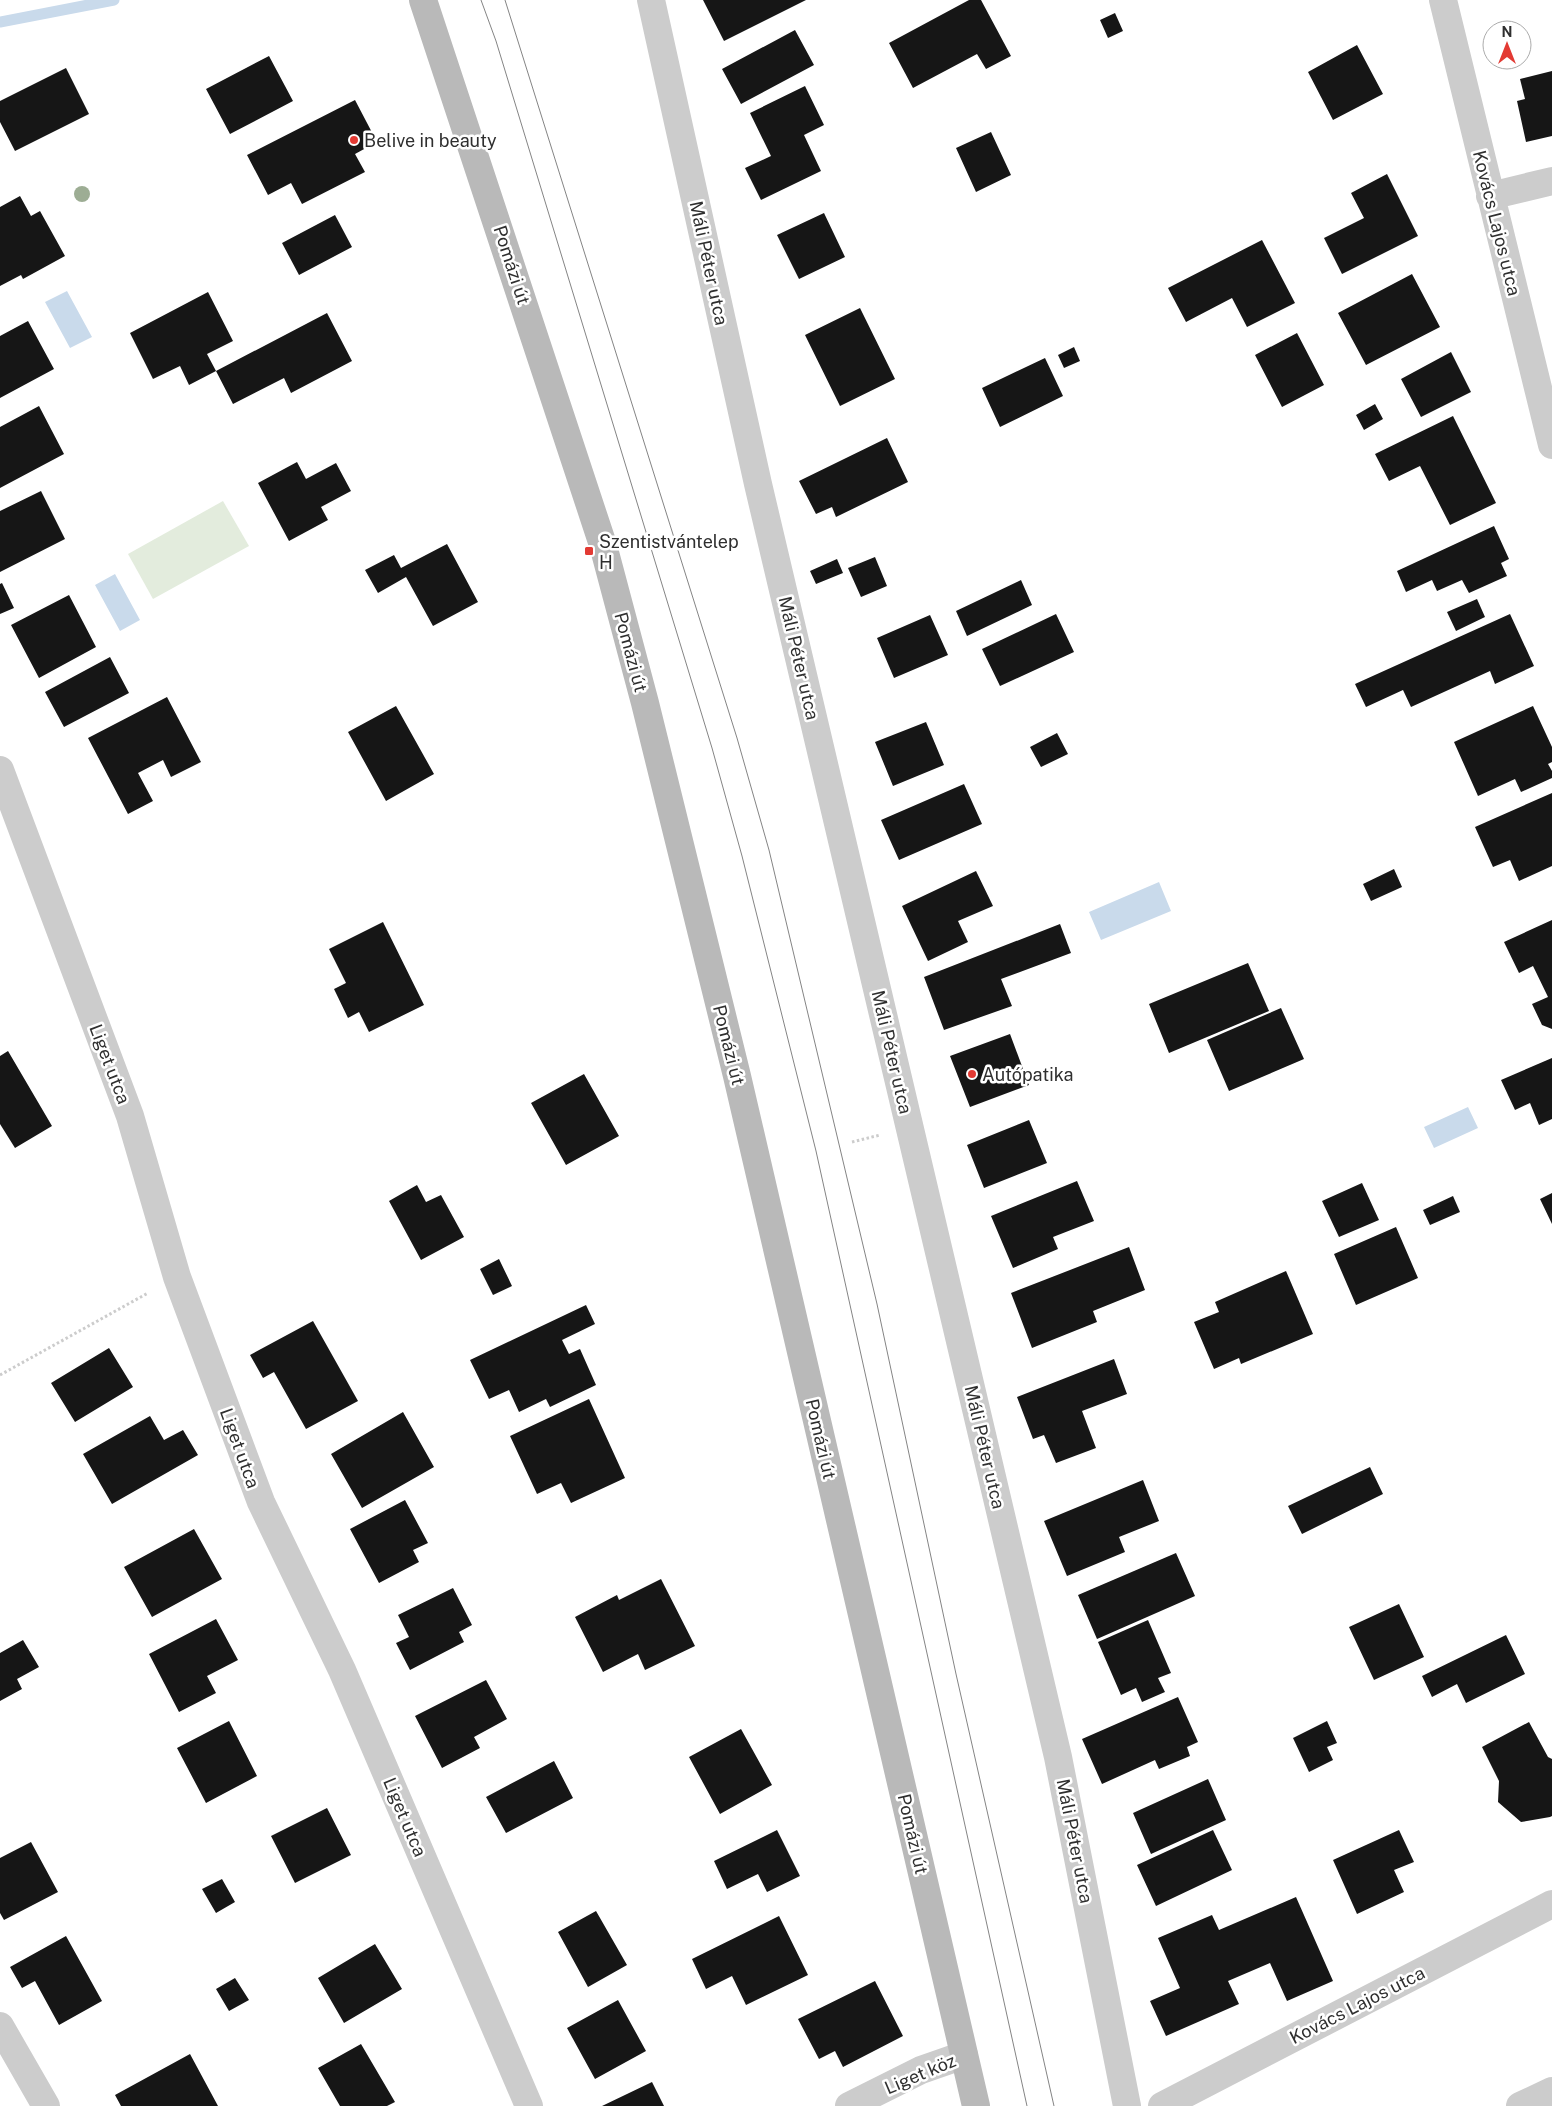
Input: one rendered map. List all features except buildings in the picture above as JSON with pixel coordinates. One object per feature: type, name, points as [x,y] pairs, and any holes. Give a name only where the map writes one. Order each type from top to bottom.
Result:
[{"type":"main road","name":"Pomázi út","points":[[423,0],[603,545],[645,703],[735,1066],[976,2106]]},
{"type":"street","name":"Máli Péter utca","points":[[651,0],[758,484],[1058,1757],[1127,2106]]},
{"type":"street","name":"Kovács Lajos utca","points":[[1443,0],[1552,445]]},
{"type":"street","points":[[1490,196],[1552,181]]},
{"type":"street","name":"Liget utca","points":[[0,770],[130,1116],[177,1277],[261,1502],[342,1670],[529,2106]]},
{"type":"street","name":"Kovács Lajos utca","points":[[1162,2106],[1552,1904]]},
{"type":"street","points":[[0,2026],[46,2106]]},
{"type":"street","name":"Liget köz","points":[[849,2106],[922,2070],[964,2055]]},
{"type":"street","points":[[1520,2106],[1552,2091]]},
{"type":"path","points":[[0,1374],[177,1277]]},
{"type":"green space","points":[[223,501],[249,546],[153,599],[128,554]]},
{"type":"water","points":[[67,291],[92,337],[70,348],[45,302]]},
{"type":"water","points":[[115,574],[140,620],[120,631],[95,585]]},
{"type":"water","points":[[1159,882],[1171,911],[1101,940],[1089,912]]},
{"type":"water","points":[[1468,1107],[1478,1128],[1434,1148],[1424,1127]]},
{"type":"waterway","points":[[0,22],[114,0]]},
{"type":"tram line","points":[[481,0],[496,41],[712,748],[742,856],[816,1151],[1027,2106]]},
{"type":"tram line","points":[[505,0],[737,738],[769,850],[877,1304],[956,1674],[1054,2106]]},
{"type":"place","name":"Belive in beauty","points":[[354,140]]},
{"type":"place","name":"Szentistvántelep H","points":[[589,551]]},
{"type":"place","name":"Autópatika","points":[[972,1074]]}]
